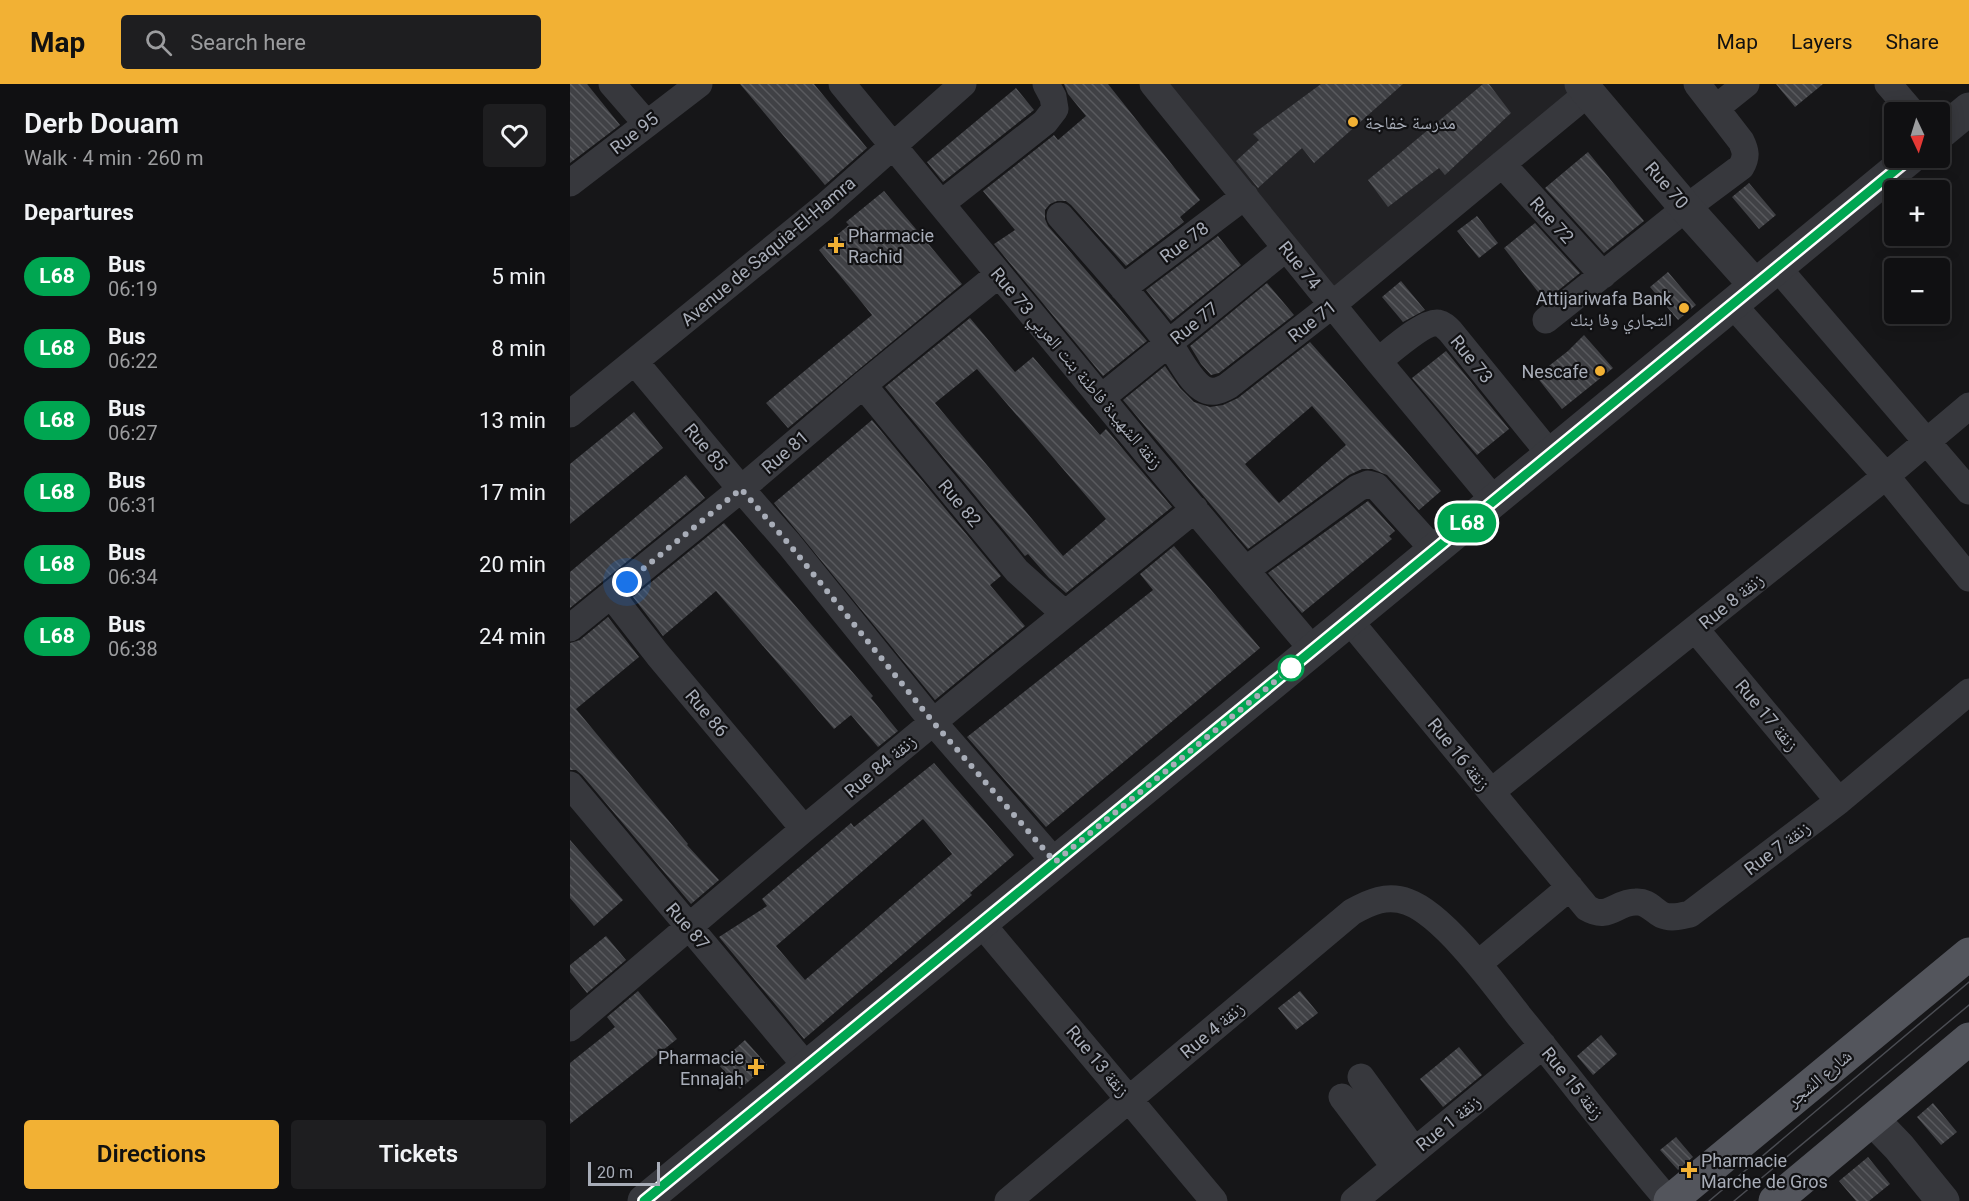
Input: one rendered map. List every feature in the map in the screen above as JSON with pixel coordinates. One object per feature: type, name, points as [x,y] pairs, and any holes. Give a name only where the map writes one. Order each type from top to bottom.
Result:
[{"type":"main road","name":"شارع الشجر","points":[[1669,1201],[1969,954]]},
{"type":"main road","points":[[1775,1201],[1969,1039]]},
{"type":"street","points":[[612,84],[646,123]]},
{"type":"street","name":"Rue 95","points":[[570,183],[699,84]]},
{"type":"street","name":"Rue 73 زنقة الشهيدة فاطنة بنت العربي","points":[[842,84],[892,147],[942,203],[1101,398],[1313,650]]},
{"type":"street","name":"Avenue de Saquia-El-Hamra","points":[[570,414],[824,207],[963,84]]},
{"type":"street","points":[[942,203],[1045,122],[1055,109],[1053,96],[1046,84]]},
{"type":"street","name":"Rue 74","points":[[1153,84],[1377,361],[1494,500]]},
{"type":"street","points":[[1546,320],[1741,167],[1746,160],[1741,141],[1697,84]]},
{"type":"street","points":[[1716,108],[1746,84]]},
{"type":"street","points":[[1888,84],[1903,102]]},
{"type":"street","name":"Rue 71","points":[[1060,216],[1169,343],[1195,382],[1204,390],[1215,392],[1228,387],[1332,305],[1502,164],[1584,89]]},
{"type":"street","name":"Rue 70","points":[[1584,89],[1755,286]]},
{"type":"street","points":[[1950,125],[1969,109]]},
{"type":"street","name":"Rue 72","points":[[1502,164],[1603,275]]},
{"type":"street","points":[[644,1201],[1898,168]]},
{"type":"street","name":"Rue 78","points":[[1124,288],[1245,196]]},
{"type":"street","name":"Rue 77","points":[[1101,398],[1286,248]]},
{"type":"street","name":"Rue 81","points":[[570,628],[999,274]]},
{"type":"street","points":[[1755,286],[1927,442],[1969,491]]},
{"type":"street","points":[[1755,286],[1887,476],[1969,578]]},
{"type":"street","name":"Rue 73","points":[[1377,361],[1426,325],[1436,322],[1443,325],[1550,454]]},
{"type":"street","name":"Rue 85","points":[[635,362],[789,544],[933,722],[1055,862]]},
{"type":"street","name":"Rue 82","points":[[863,384],[1017,571],[1065,614]]},
{"type":"street","name":"Rue 8 زنقة","points":[[1491,792],[1887,476],[1969,406]]},
{"type":"street","points":[[1246,568],[1358,488],[1368,484],[1376,486],[1434,550]]},
{"type":"street","name":"Rue 84 زنقة","points":[[570,1028],[804,829],[1195,509]]},
{"type":"street","name":"Rue 86","points":[[610,595],[804,829]]},
{"type":"street","name":"Rue 16 زنقة","points":[[1349,620],[1570,887]]},
{"type":"street","name":"Rue 17 زنقة","points":[[1696,630],[1839,801]]},
{"type":"street","name":"Rue 7 زنقة","points":[[1570,887],[1587,908],[1595,913],[1605,914],[1634,901],[1641,902],[1663,915],[1676,917],[1690,914],[1839,801],[1969,692]]},
{"type":"street","name":"Rue 87","points":[[570,785],[807,1067]]},
{"type":"street","points":[[1478,964],[1570,887]]},
{"type":"street","name":"Rue 4 زنقة","points":[[1008,1201],[1352,912],[1370,902],[1389,898],[1408,902],[1428,913]]},
{"type":"street","name":"Rue 15 زنقة","points":[[1428,913],[1478,964],[1669,1201]]},
{"type":"street","name":"Rue 13 زنقة","points":[[981,923],[1214,1201]]},
{"type":"street","name":"Rue 1 زنقة","points":[[1354,1201],[1543,1046]]},
{"type":"street","points":[[1361,1077],[1404,1158]]},
{"type":"street","points":[[1342,1097],[1404,1158]]},
{"type":"street","points":[[1873,1120],[1899,1147],[1943,1201]]},
{"type":"shaded area","points":[[1150,84],[1567,84],[1585,105],[1330,320]]},
{"type":"building","points":[[570,84],[587,84],[620,125],[570,163]]},
{"type":"building","points":[[740,84],[814,84],[867,148],[825,185]]},
{"type":"building","points":[[1064,84],[1108,84],[1200,200],[1180,217],[1184,222],[1126,266],[1066,201],[1050,204],[1045,210],[1048,226],[1147,341],[1103,376],[994,244],[1015,230],[983,191],[1054,135],[1058,140],[1086,116],[1068,94]]},
{"type":"building","points":[[1321,84],[1403,84],[1314,163],[1302,148],[1258,188],[1236,161],[1259,140],[1253,134]]},
{"type":"building","points":[[1483,84],[1489,84],[1511,113],[1445,175],[1439,168],[1388,207],[1368,180]]},
{"type":"building","points":[[1776,84],[1823,84],[1795,107]]},
{"type":"building","points":[[1016,88],[1034,110],[943,182],[927,162]]},
{"type":"building","points":[[1588,152],[1644,221],[1604,253],[1545,188]]},
{"type":"building","points":[[1749,183],[1776,215],[1759,229],[1732,197]]},
{"type":"building","points":[[884,191],[962,284],[788,428],[766,403],[872,315],[819,250],[849,225],[846,222]]},
{"type":"building","points":[[1477,216],[1498,243],[1479,258],[1457,231]]},
{"type":"building","points":[[1535,223],[1580,273],[1545,301],[1504,248]]},
{"type":"building","points":[[1218,236],[1241,265],[1171,321],[1146,290]]},
{"type":"building","points":[[1668,272],[1696,305],[1678,320],[1650,287]]},
{"type":"building","points":[[1401,281],[1425,310],[1403,322],[1382,297]]},
{"type":"building","points":[[1267,283],[1294,315],[1219,373],[1211,375],[1190,346]]},
{"type":"building","points":[[970,318],[1015,372],[1033,357],[1100,435],[1106,429],[1172,507],[1066,593],[1028,554],[1025,556],[885,387]],"holes":[[[977,369],[1106,519],[1063,556],[935,403]]]},
{"type":"building","points":[[1584,335],[1613,368],[1562,409],[1536,376]]},
{"type":"building","points":[[1310,342],[1441,491],[1419,510],[1387,475],[1372,469],[1362,469],[1349,475],[1248,549],[1123,400],[1165,366],[1180,388],[1194,402],[1210,407],[1223,405],[1238,398]],"holes":[[[1312,406],[1346,445],[1279,503],[1245,464]]]},
{"type":"building","points":[[1446,351],[1509,429],[1477,455],[1412,378]]},
{"type":"building","points":[[634,412],[663,448],[570,524],[570,464]]},
{"type":"building","points":[[872,420],[1001,576],[990,585],[1025,626],[935,700],[774,503]]},
{"type":"building","points":[[686,475],[705,498],[570,608],[570,572]]},
{"type":"building","points":[[1368,501],[1395,531],[1389,536],[1392,539],[1302,613],[1268,573]]},
{"type":"building","points":[[724,523],[873,696],[871,698],[898,731],[878,747],[851,715],[834,729],[716,591],[663,636],[633,597]]},
{"type":"building","points":[[1174,546],[1260,648],[1046,827],[967,737],[1153,590],[1140,574]]},
{"type":"building","points":[[608,617],[639,657],[576,709],[687,845],[719,880],[691,904],[582,775],[576,770],[570,770],[570,643],[580,640]]},
{"type":"building","points":[[934,763],[1014,855],[970,893],[972,895],[804,1039],[719,937],[767,906],[762,899],[851,823],[854,827]],"holes":[[[923,819],[952,854],[805,980],[776,946]]]},
{"type":"building","points":[[570,840],[623,900],[594,926],[570,898]]},
{"type":"building","points":[[606,936],[626,960],[587,993],[570,972],[570,965]]},
{"type":"building","points":[[638,991],[677,1039],[570,1124],[570,1063],[615,1027],[607,1017]]},
{"type":"building","points":[[1300,991],[1318,1013],[1296,1030],[1278,1008]]},
{"type":"building","points":[[1601,1035],[1617,1054],[1593,1075],[1577,1056]]},
{"type":"building","points":[[745,1040],[767,1065],[740,1089],[718,1064]]},
{"type":"building","points":[[1459,1047],[1482,1075],[1443,1107],[1420,1079]]},
{"type":"building","points":[[1933,1103],[1957,1132],[1941,1145],[1917,1117]]},
{"type":"building","points":[[1676,1137],[1693,1157],[1678,1170],[1660,1150]]},
{"type":"building","points":[[1868,1157],[1890,1184],[1869,1201],[1856,1201],[1839,1181]]},
{"type":"tram line","points":[[1709,1201],[1969,982]]},
{"type":"tram line","points":[[1734,1201],[1969,1005]]},
{"type":"bus line","name":"L68","points":[[644,1201],[1898,168]]},
{"type":"place","name":"مدرسة خفاجة","points":[[1353,122]]},
{"type":"place","name":"Pharmacie Rachid","points":[[836,245]]},
{"type":"place","name":"Attijariwafa Bank التجاري وفا بنك","points":[[1684,308]]},
{"type":"place","name":"Nescafe","points":[[1600,371]]},
{"type":"place","name":"Pharmacie Ennajah","points":[[756,1067]]},
{"type":"place","name":"Pharmacie Marche de Gros","points":[[1689,1170]]},
{"type":"route","points":[[627,582],[741,489],[789,544],[933,722],[1055,862],[1295,665],[1291,668]]}]
